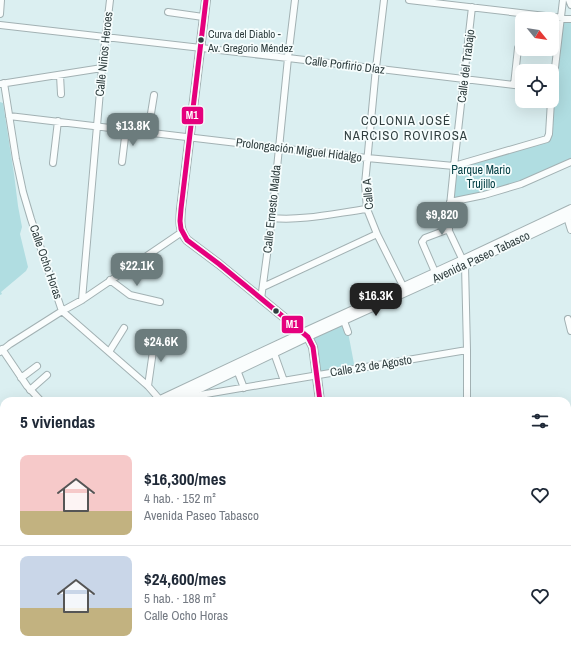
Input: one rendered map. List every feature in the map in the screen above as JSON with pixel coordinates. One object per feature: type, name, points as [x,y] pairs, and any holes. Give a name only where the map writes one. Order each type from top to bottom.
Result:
[{"type":"main road","points":[[206,0],[181,209],[180,223],[182,232],[187,240],[219,264],[305,335],[313,348],[319,397]]},
{"type":"main road","name":"Avenida Paseo Tabasco","points":[[181,397],[274,353],[305,335],[344,320],[571,209]]},
{"type":"main road","name":"Avenida Paseo Tabasco","points":[[169,397],[305,335],[403,286],[435,272],[464,262],[569,216]]},
{"type":"main road","points":[[200,395],[204,386]]},
{"type":"street","points":[[0,14],[1,0]]},
{"type":"street","name":"Calle Niños Heroes","points":[[82,300],[102,68],[110,0]]},
{"type":"street","name":"Calle Ernesto Malda","points":[[261,298],[272,218],[295,0]]},
{"type":"street","name":"Calle A","points":[[384,0],[365,184],[367,209],[377,234],[403,286]]},
{"type":"street","points":[[409,0],[571,19]]},
{"type":"street","points":[[555,64],[562,0]]},
{"type":"street","points":[[569,0],[571,5]]},
{"type":"street","name":"Calle del Trabajo","points":[[464,262],[448,225],[472,7]]},
{"type":"street","points":[[168,12],[203,17]]},
{"type":"street","name":"Calle Porfirio Díaz","points":[[0,25],[514,85]]},
{"type":"street","points":[[514,85],[517,56]]},
{"type":"street","points":[[2,84],[102,68]]},
{"type":"street","points":[[60,75],[61,94]]},
{"type":"street","name":"Calle Ocho Horas","points":[[2,84],[10,116],[16,159],[23,192],[62,311],[148,386],[157,397]]},
{"type":"street","points":[[148,132],[154,95]]},
{"type":"street","name":"Prolongación Miguel Hidalgo","points":[[10,116],[367,158],[454,166],[547,139],[549,134],[551,108]]},
{"type":"street","points":[[53,163],[58,121]]},
{"type":"street","points":[[122,162],[126,129]]},
{"type":"street","points":[[450,202],[484,195],[520,184],[571,162]]},
{"type":"street","points":[[272,218],[302,218],[367,209]]},
{"type":"street","points":[[569,216],[571,230]]},
{"type":"street","points":[[435,272],[422,242],[425,238],[449,229]]},
{"type":"street","points":[[37,397],[1,351],[62,311],[82,300],[182,232]]},
{"type":"street","points":[[263,287],[377,234]]},
{"type":"street","points":[[464,262],[467,397]]},
{"type":"street","points":[[110,280],[130,295],[160,302]]},
{"type":"street","points":[[568,319],[571,331]]},
{"type":"street","points":[[344,320],[348,332]]},
{"type":"street","points":[[109,352],[124,328]]},
{"type":"street","points":[[148,386],[155,337]]},
{"type":"street","name":"Calle 23 de Agosto","points":[[188,397],[467,350]]},
{"type":"street","points":[[274,353],[284,381]]},
{"type":"street","points":[[21,378],[37,366]]},
{"type":"street","points":[[237,370],[244,388]]},
{"type":"street","points":[[30,390],[47,375]]},
{"type":"green space","name":"Parque Mario Trujillo","points":[[560,18],[571,19],[571,162],[521,184],[450,202],[454,166],[546,140],[551,108],[559,108],[559,64],[555,64],[556,56],[559,56]]},
{"type":"green space","points":[[0,102],[3,103],[22,227],[20,234],[28,267],[26,271],[1,292],[2,294],[0,295]]},
{"type":"green space","points":[[344,321],[348,332],[355,369],[316,375],[313,334]]},
{"type":"transit line","name":"M1","points":[[206,0],[181,209],[181,229],[187,240],[219,264],[308,337],[313,347],[319,397]]},
{"type":"place","name":"Curva del Diablo - Av. Gregorio Méndez","points":[[201,40]]},
{"type":"district","name":"COLONIA JOSÉ NARCISO ROVIROSA","points":[[406,128]]}]
